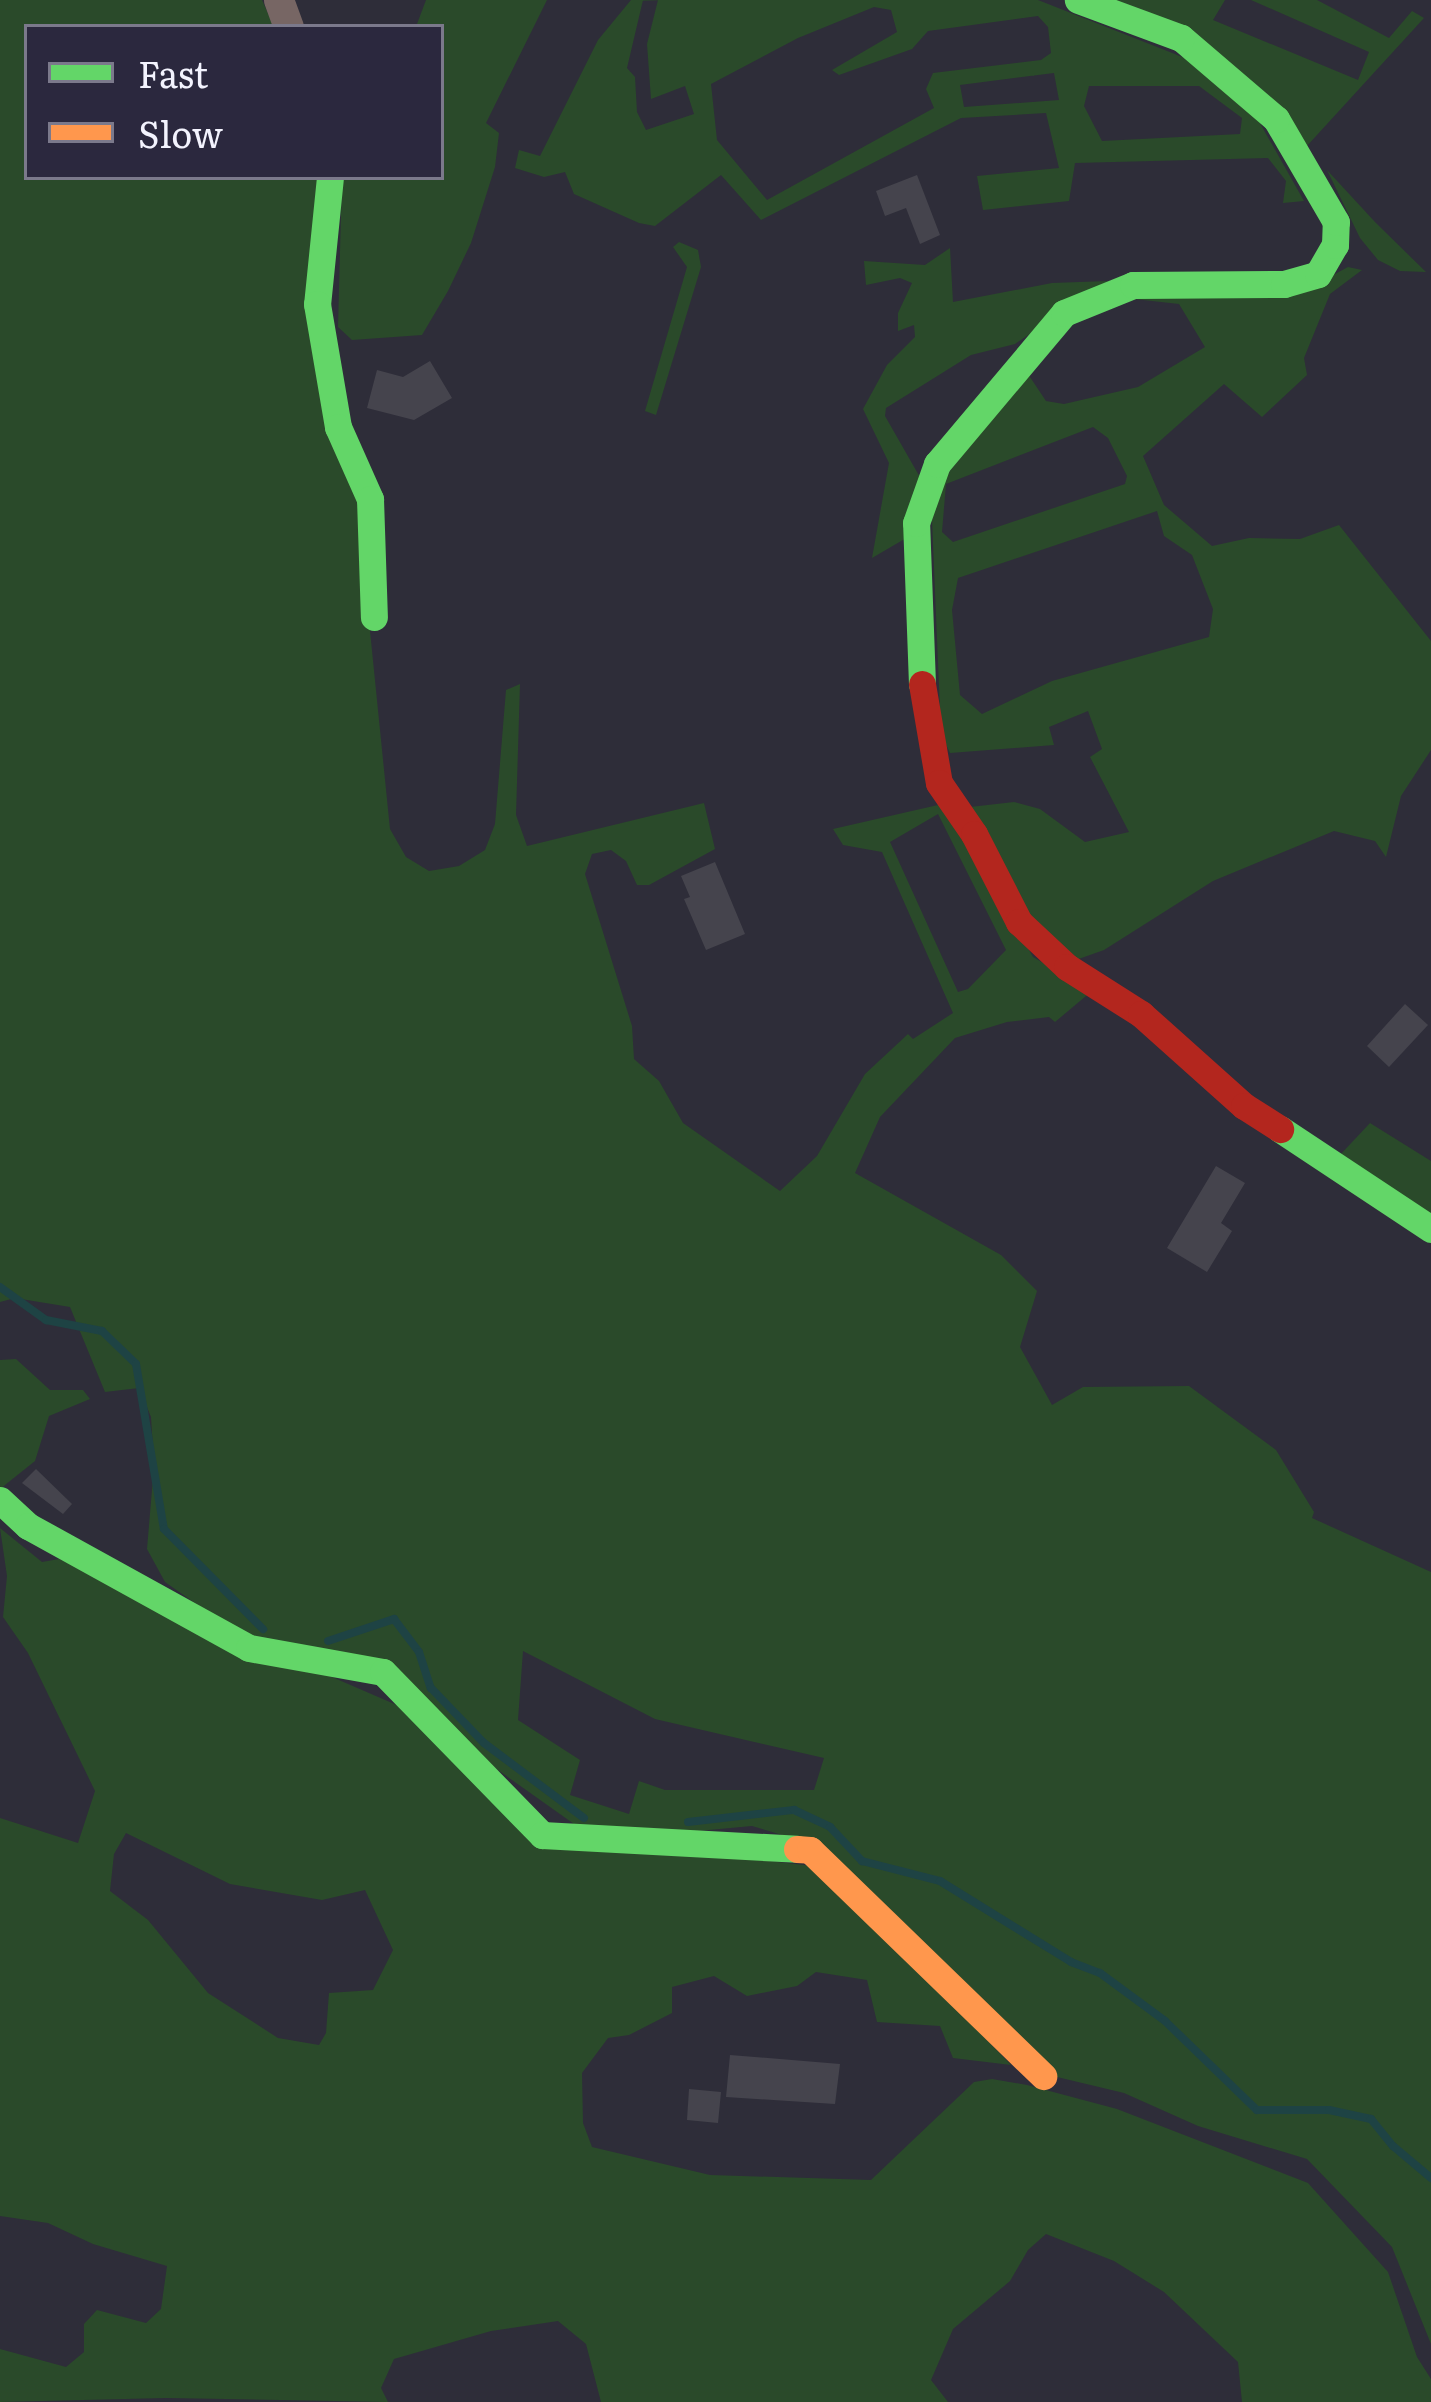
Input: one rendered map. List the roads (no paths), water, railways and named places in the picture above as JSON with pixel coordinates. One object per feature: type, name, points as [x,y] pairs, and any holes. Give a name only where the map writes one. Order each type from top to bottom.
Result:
[{"type":"street","points":[[1078,0],[1181,38],[1276,119],[1336,223],[1335,245],[1318,274],[1284,284],[1133,285],[1064,313],[937,464],[916,523],[922,697],[939,783],[974,834],[1018,922],[1067,967],[1142,1014],[1244,1106],[1431,1229]]},
{"type":"street","points":[[330,180],[316,304],[338,427],[370,499],[374,617]]},
{"type":"street","points":[[0,1500],[28,1526],[250,1648],[383,1672],[542,1835],[810,1850],[1043,2076]]},
{"type":"waterway","points":[[0,1287],[46,1320],[102,1331],[136,1364],[164,1529],[263,1629]]},
{"type":"waterway","points":[[328,1641],[394,1619],[419,1652],[431,1688],[484,1743],[584,1818]]},
{"type":"waterway","points":[[688,1822],[794,1810],[830,1827],[862,1861],[940,1881],[1071,1962],[1100,1973],[1165,2021],[1257,2110],[1329,2110],[1371,2119],[1393,2146],[1431,2178]]}]
